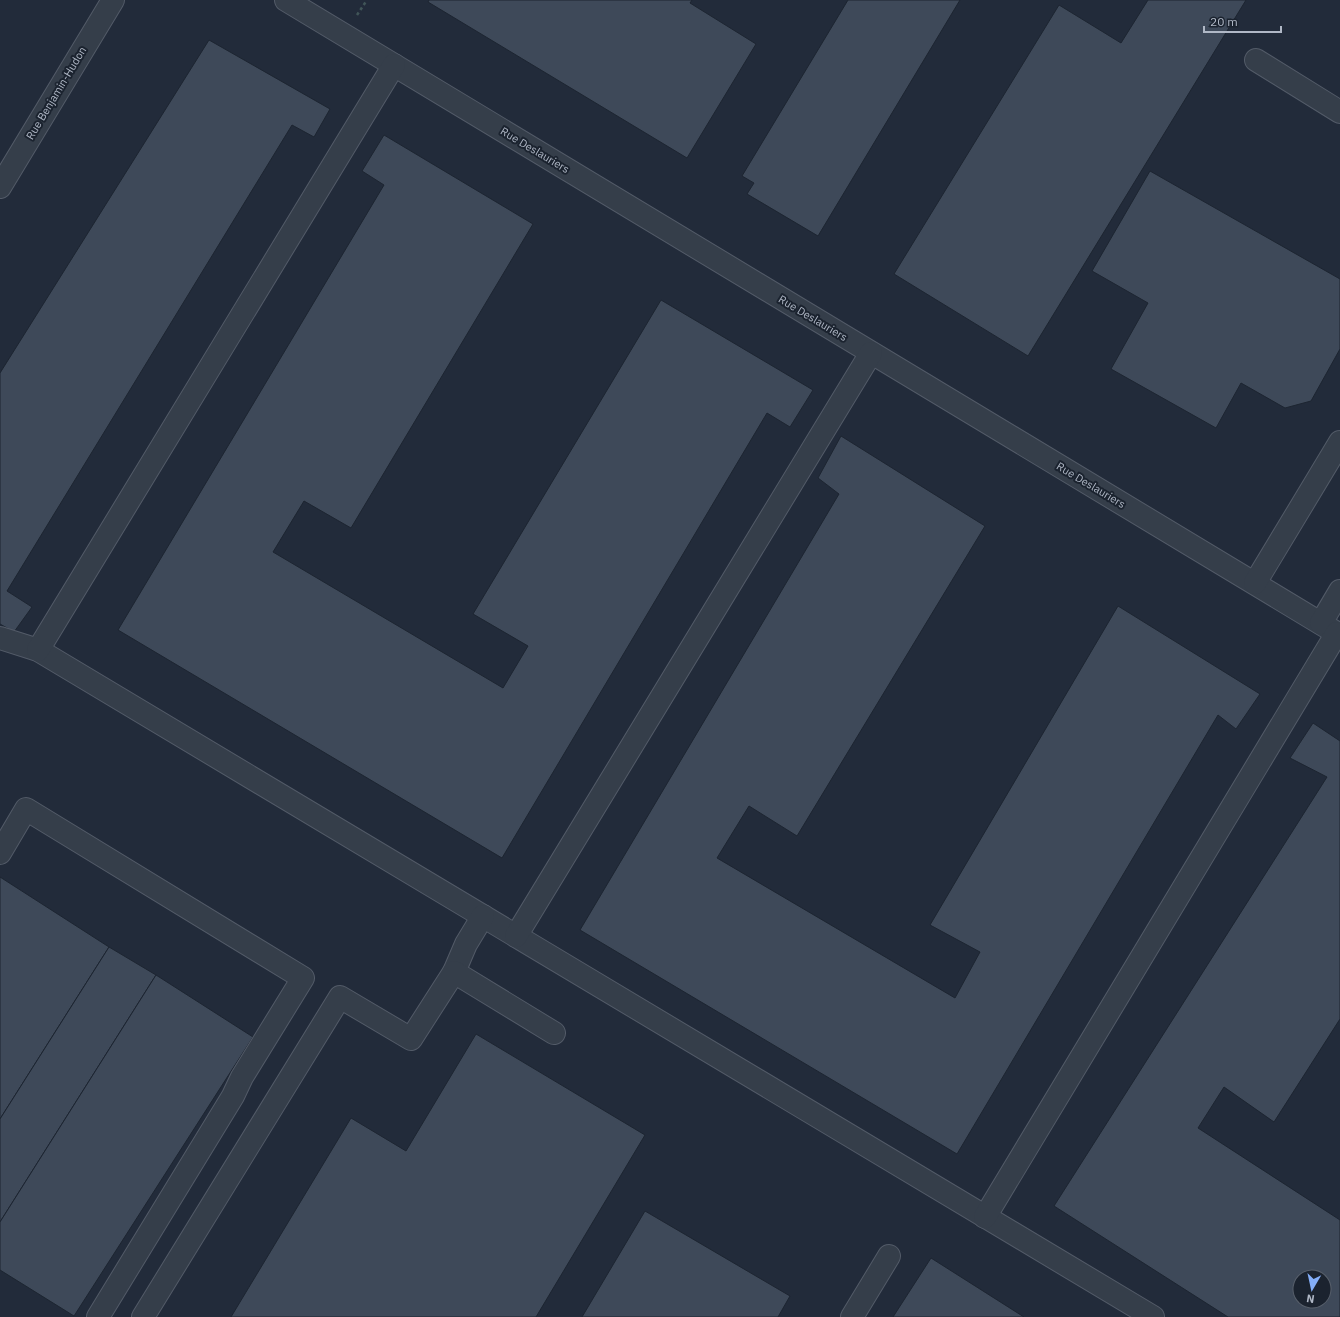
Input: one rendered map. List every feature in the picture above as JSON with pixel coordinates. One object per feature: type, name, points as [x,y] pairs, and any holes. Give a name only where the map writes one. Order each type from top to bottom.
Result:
[{"type":"street","name":"Rue Benjamin-Hudon","points":[[0,187],[113,0]]},
{"type":"street","name":"Rue Deslauriers","points":[[286,0],[1333,630]]},
{"type":"street","points":[[1256,60],[1340,112]]},
{"type":"street","points":[[38,650],[394,65]]},
{"type":"street","points":[[516,936],[871,353]]},
{"type":"street","points":[[1255,584],[1340,442]]},
{"type":"street","points":[[986,1216],[1333,630],[1340,591]]},
{"type":"street","points":[[0,638],[38,650],[1153,1317]]},
{"type":"street","points":[[0,852],[26,809],[303,978],[98,1317]]},
{"type":"street","points":[[143,1317],[340,997],[411,1039],[454,972],[466,944],[483,916]]},
{"type":"street","points":[[454,972],[554,1033]]},
{"type":"street","points":[[852,1317],[889,1256]]},
{"type":"building","points":[[429,0],[692,0],[690,3],[756,44],[687,158],[428,2]]},
{"type":"building","points":[[848,0],[960,0],[818,236],[747,194],[754,183],[742,176]]},
{"type":"building","points":[[1148,0],[1246,0],[1028,356],[894,274],[1059,5],[1121,43]]},
{"type":"building","points":[[209,40],[330,109],[314,137],[292,125],[7,591],[32,607],[14,632],[0,624],[0,373]]},
{"type":"building","points":[[384,135],[533,224],[351,528],[304,501],[273,552],[503,688],[528,646],[473,614],[661,300],[813,390],[790,427],[767,413],[502,858],[118,630],[384,185],[362,171]]},
{"type":"building","points":[[1150,171],[1340,279],[1340,349],[1311,401],[1285,408],[1241,383],[1216,428],[1111,369],[1148,303],[1092,271]]},
{"type":"building","points":[[841,436],[985,526],[797,836],[749,806],[717,858],[955,998],[980,952],[930,925],[1118,606],[1260,694],[1236,729],[1218,715],[957,1154],[580,930],[839,494],[818,478]]},
{"type":"building","points":[[1313,723],[1340,741],[1340,1019],[1274,1122],[1224,1087],[1198,1128],[1340,1220],[1340,1317],[1228,1317],[1054,1206],[1327,777],[1290,758]]},
{"type":"building","points":[[0,877],[109,947],[0,1119]]},
{"type":"building","points":[[109,947],[156,975],[0,1222],[0,1119]]},
{"type":"building","points":[[156,975],[253,1037],[74,1316],[0,1270],[0,1222]]},
{"type":"building","points":[[476,1034],[645,1135],[536,1317],[231,1317],[351,1118],[406,1151]]},
{"type":"building","points":[[645,1211],[790,1296],[778,1317],[582,1317]]},
{"type":"building","points":[[931,1258],[1024,1317],[893,1317]]}]
